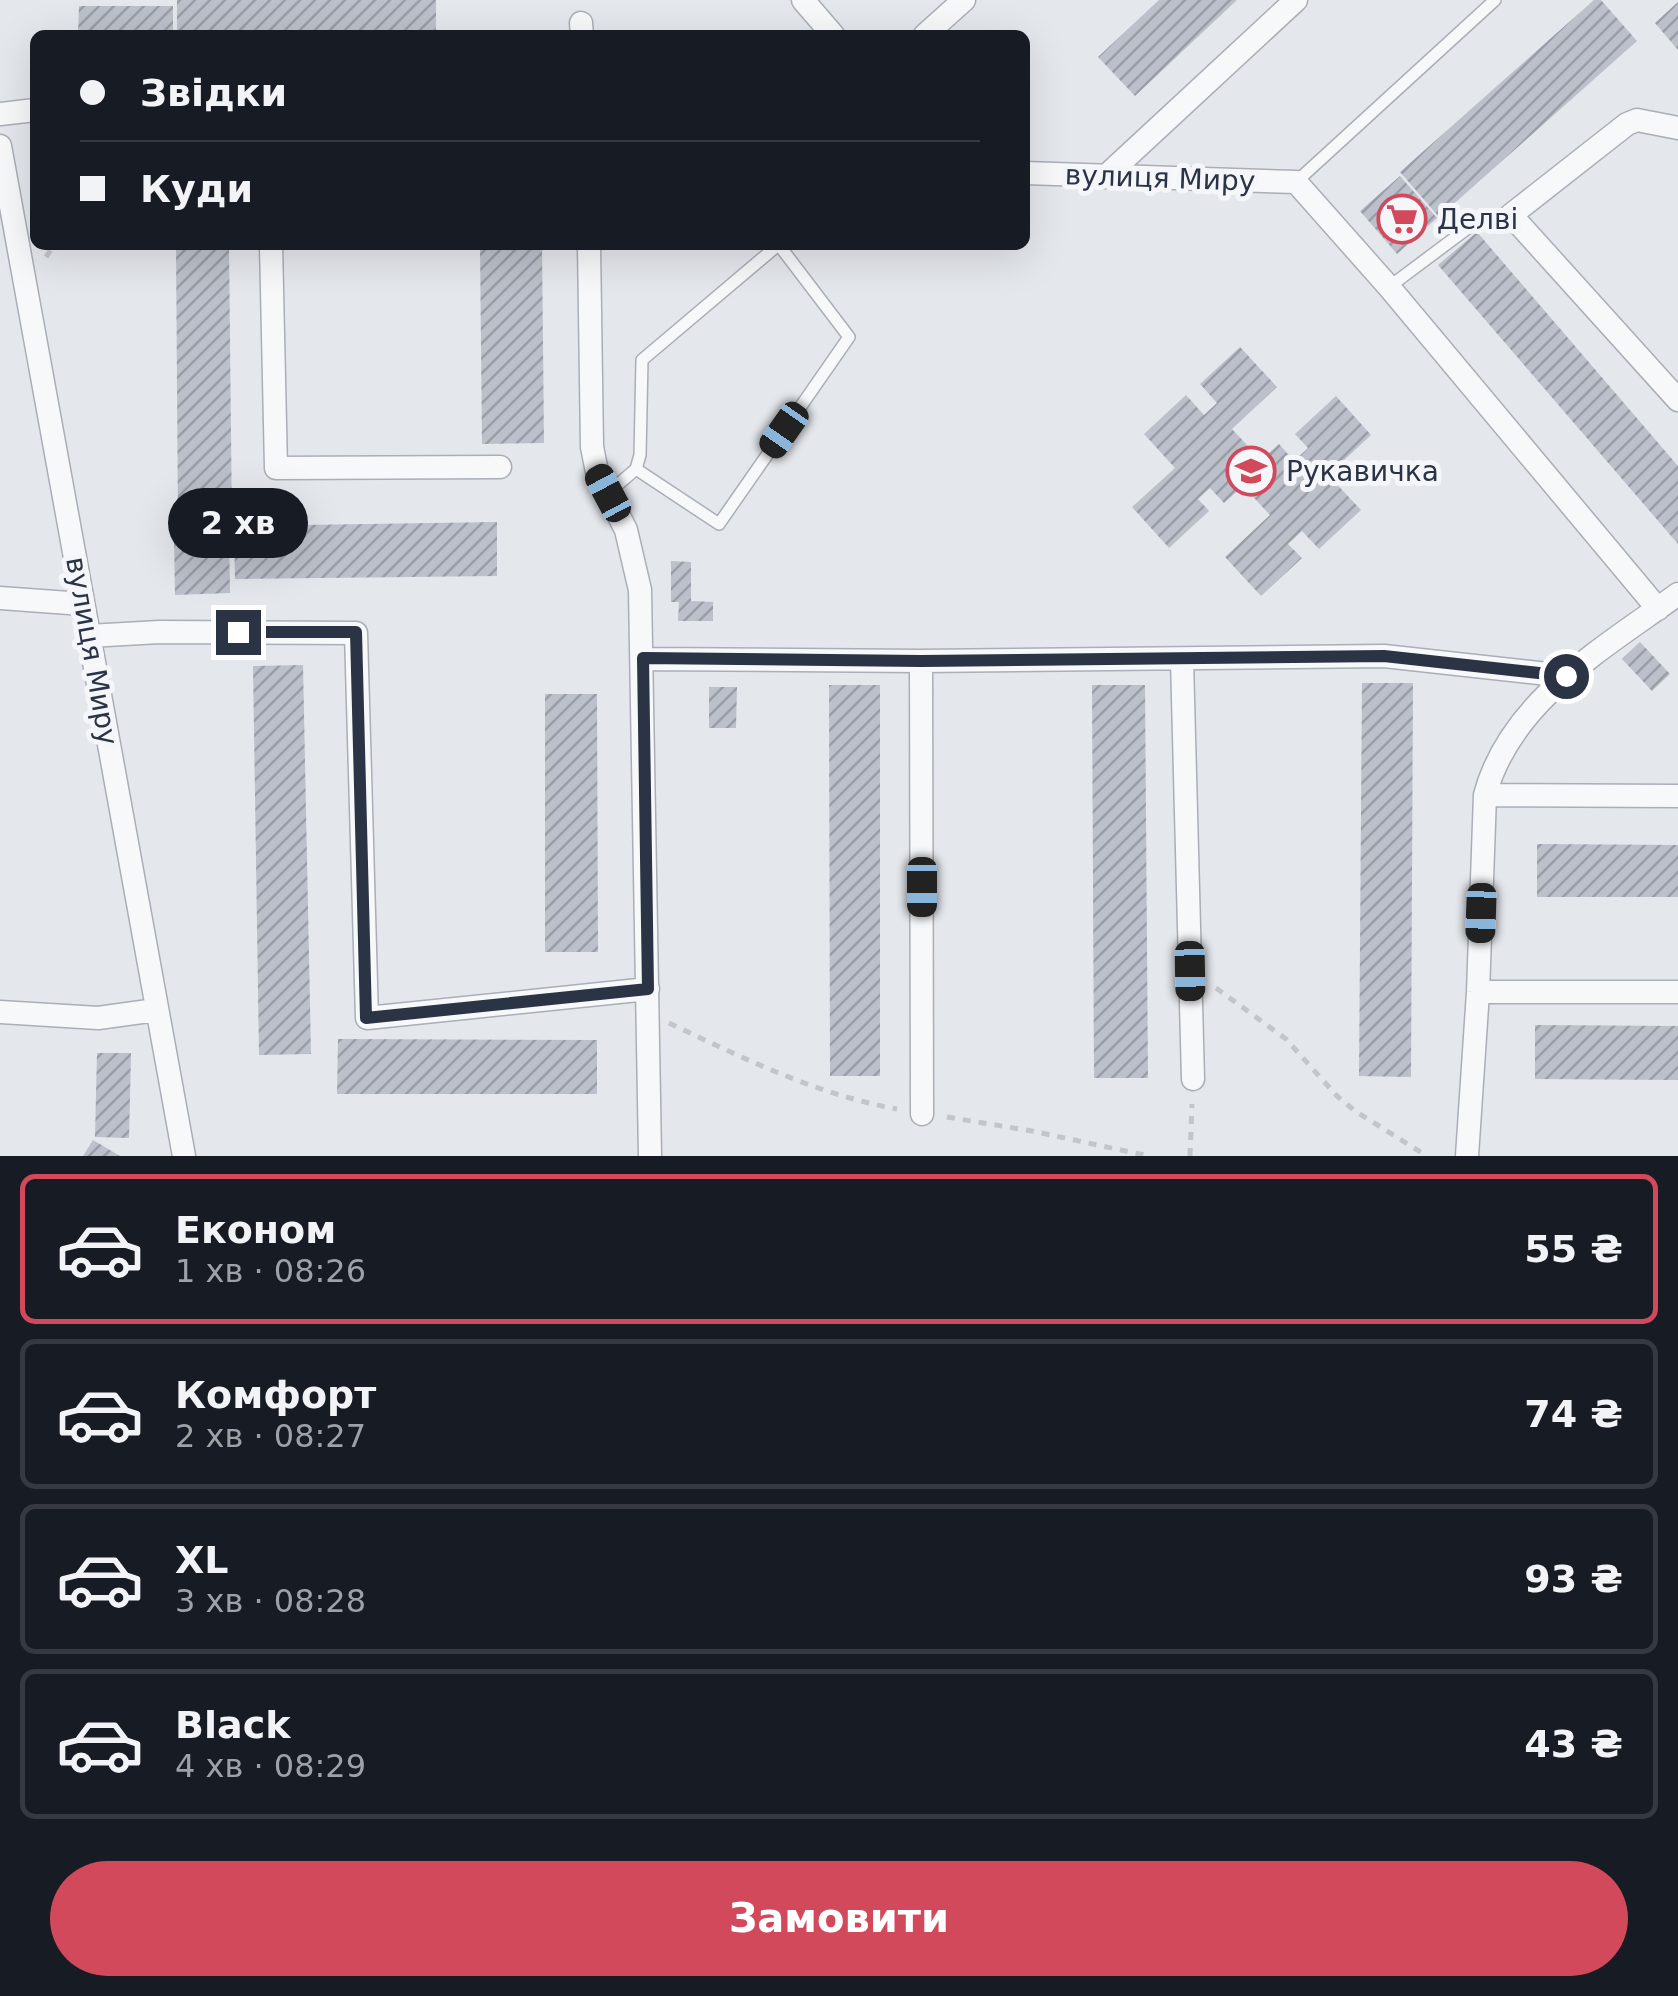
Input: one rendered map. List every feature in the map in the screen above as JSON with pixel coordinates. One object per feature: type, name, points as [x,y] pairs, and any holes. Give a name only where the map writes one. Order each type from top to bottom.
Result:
[{"type":"street","points":[[804,0],[829,30]]},
{"type":"street","points":[[931,30],[964,0]]},
{"type":"street","points":[[1105,177],[1296,0]]},
{"type":"street","points":[[0,114],[30,111]]},
{"type":"street","points":[[1678,128],[1637,120],[1627,124],[1511,215],[1678,400]]},
{"type":"street","name":"вулиця Миру","points":[[0,146],[184,1156]]},
{"type":"street","name":"вулиця Миру","points":[[1030,173],[1296,182]]},
{"type":"street","points":[[1296,182],[1658,609]]},
{"type":"street","points":[[270,250],[276,468],[500,467]]},
{"type":"street","points":[[589,250],[592,447],[597,472],[635,558],[640,590],[650,1156]]},
{"type":"street","points":[[1467,1156],[1485,796],[1492,770],[1506,746],[1566,676],[1678,594]]},
{"type":"street","points":[[0,598],[83,604]]},
{"type":"street","points":[[89,636],[356,632],[366,1018],[648,989]]},
{"type":"street","points":[[643,658],[921,661],[1384,656],[1566,676]]},
{"type":"street","points":[[1182,660],[1193,1079]]},
{"type":"street","points":[[921,661],[922,1114]]},
{"type":"street","points":[[1485,796],[1678,796]]},
{"type":"street","points":[[1478,992],[1678,992]]},
{"type":"street","points":[[0,1012],[98,1018],[156,1010]]},
{"type":"lane","points":[[1296,182],[1494,0]]},
{"type":"lane","points":[[1389,288],[1480,218],[1511,215]]},
{"type":"lane","points":[[608,493],[636,469],[640,454],[642,360],[772,250]]},
{"type":"lane","points":[[636,469],[719,524],[849,338],[782,250]]},
{"type":"path","points":[[1190,971],[1286,1039],[1355,1111],[1427,1156]]},
{"type":"path","points":[[1190,1156],[1193,1079]]},
{"type":"building","points":[[177,0],[436,0],[436,30],[177,30]]},
{"type":"building","points":[[1159,0],[1237,0],[1135,96],[1098,57]]},
{"type":"building","points":[[1594,0],[1601,0],[1637,41],[1439,217],[1400,172]]},
{"type":"building","points":[[1678,2],[1678,50],[1655,23]]},
{"type":"building","points":[[79,6],[173,6],[173,30],[78,30]]},
{"type":"building","points":[[1400,176],[1437,218],[1397,254],[1360,211]]},
{"type":"building","points":[[1477,232],[1678,466],[1678,544],[1438,265]]},
{"type":"building","points":[[176,250],[229,250],[232,525],[178,526]]},
{"type":"building","points":[[480,250],[542,250],[544,443],[482,444]]},
{"type":"building","name":"Рукавичка","points":[[1240,347],[1277,387],[1232,429],[1261,460],[1279,444],[1294,461],[1308,448],[1295,434],[1336,396],[1371,435],[1328,475],[1361,510],[1319,549],[1302,531],[1288,544],[1302,558],[1261,596],[1225,557],[1270,515],[1243,486],[1224,503],[1210,488],[1198,499],[1209,511],[1169,548],[1132,507],[1175,468],[1144,434],[1186,395],[1204,415],[1217,403],[1200,384]]},
{"type":"building","points":[[497,522],[497,576],[235,579],[234,526]]},
{"type":"building","points":[[229,538],[230,593],[175,595],[174,539]]},
{"type":"building","points":[[671,561],[691,562],[691,601],[713,602],[713,621],[678,621],[679,602],[671,602]]},
{"type":"building","points":[[1640,642],[1670,674],[1652,691],[1622,659]]},
{"type":"building","points":[[303,665],[311,1054],[259,1055],[253,666]]},
{"type":"building","points":[[1362,683],[1413,683],[1411,1077],[1359,1076]]},
{"type":"building","points":[[829,685],[880,685],[880,1076],[830,1076]]},
{"type":"building","points":[[1092,685],[1145,685],[1148,1078],[1094,1078]]},
{"type":"building","points":[[709,687],[737,687],[736,728],[709,728]]},
{"type":"building","points":[[545,694],[597,694],[598,952],[545,952]]},
{"type":"building","points":[[1537,844],[1678,845],[1678,897],[1537,897]]},
{"type":"building","points":[[1535,1025],[1678,1026],[1678,1080],[1535,1079]]},
{"type":"building","points":[[338,1039],[597,1040],[597,1094],[337,1094]]},
{"type":"building","points":[[97,1053],[131,1053],[129,1138],[95,1137]]},
{"type":"building","points":[[93,1140],[120,1156],[83,1156]]},
{"type":"place","name":"Делві","points":[[1402,219]]},
{"type":"place","name":"Рукавичка","points":[[1251,471]]},
{"type":"route","points":[[238,632],[356,632],[366,1018],[648,989],[643,658],[921,661],[1384,656],[1566,676]]}]
